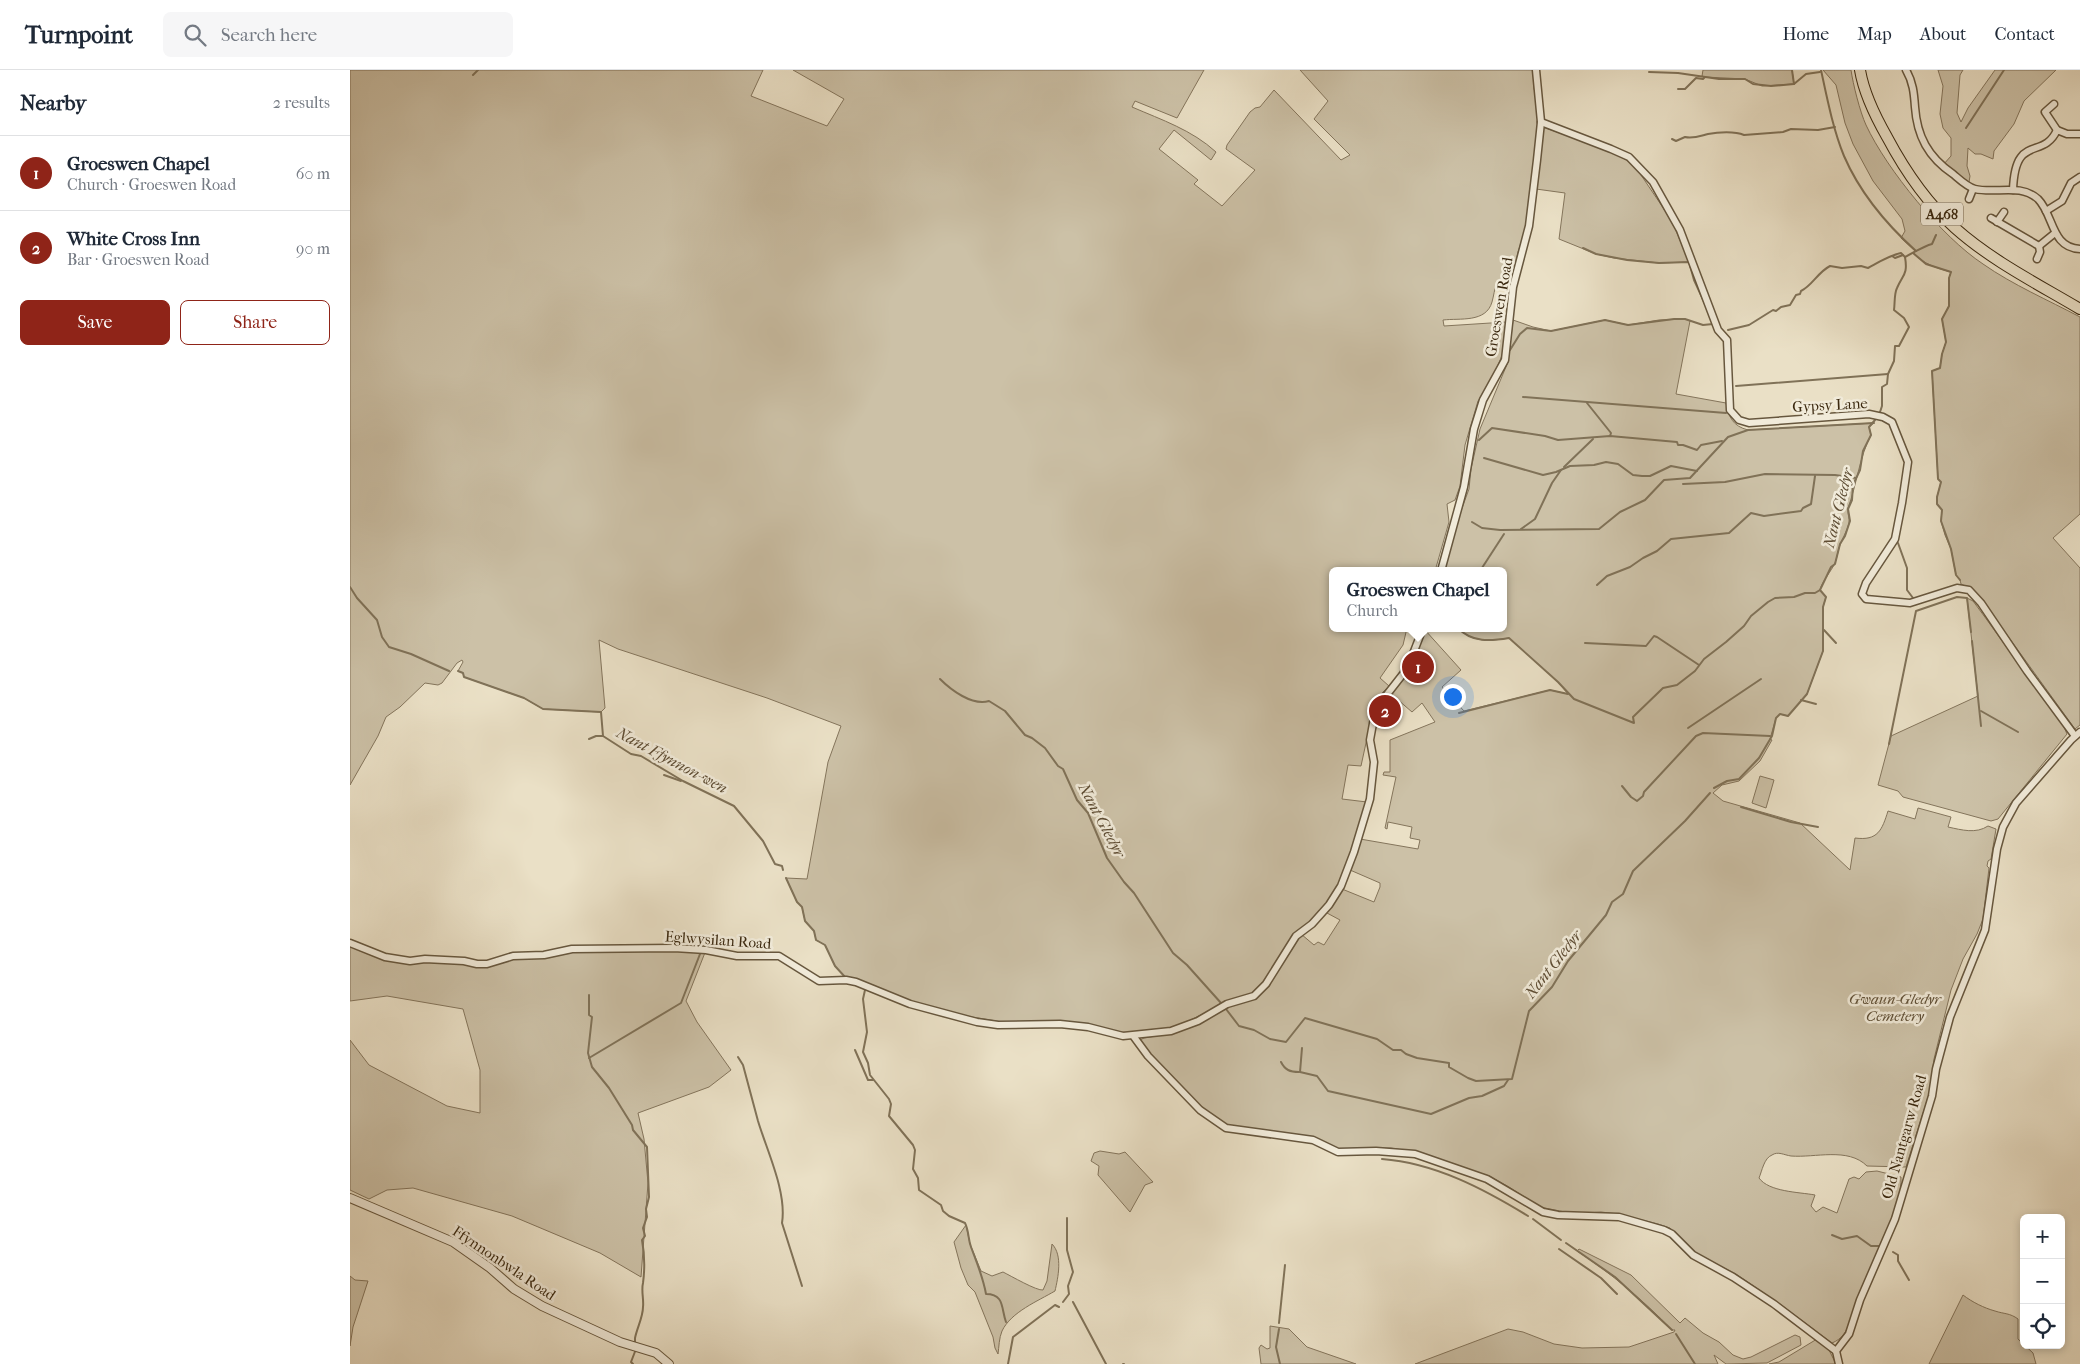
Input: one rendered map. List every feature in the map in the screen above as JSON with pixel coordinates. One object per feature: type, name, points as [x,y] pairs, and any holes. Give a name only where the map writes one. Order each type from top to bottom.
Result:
[{"type":"main road","name":"A468","points":[[1860,70],[1874,113],[1898,158],[1921,190],[1955,227],[1994,258],[2080,309]]},
{"type":"street","name":"Groeswen Road","points":[[1441,567],[1464,487],[1474,429],[1483,400],[1505,360],[1513,287],[1529,226],[1541,122],[1536,70]]},
{"type":"street","points":[[1906,70],[1914,88],[1917,122],[1922,141],[1941,165],[1974,189],[2022,191],[2033,196],[2046,211],[2055,233],[2068,246],[2080,249]]},
{"type":"street","points":[[2054,104],[2042,114],[2057,130],[2067,134],[2080,134]]},
{"type":"street","name":"Gypsy Lane","points":[[1541,122],[1629,157],[1653,182],[1680,230],[1718,330],[1727,340],[1730,410],[1739,420],[1750,423],[1869,414],[1883,417],[1892,422],[1908,462],[1902,503],[1895,539],[1866,583],[1862,594],[1866,599],[1910,602],[1957,588],[1969,590],[1981,603],[2027,672],[2078,734]]},
{"type":"street","points":[[2013,190],[2015,168],[2019,158],[2027,151],[2048,142],[2057,130]]},
{"type":"street","points":[[2046,211],[2062,201],[2071,183],[2080,177]]},
{"type":"street","points":[[1969,199],[1974,189]]},
{"type":"street","points":[[2004,212],[1994,220],[2039,246]]},
{"type":"street","points":[[2039,246],[2055,233]]},
{"type":"street","points":[[2037,259],[2040,252],[2039,246]]},
{"type":"street","points":[[1421,632],[1408,666],[1385,696],[1374,718],[1370,740],[1374,762],[1370,799],[1354,852],[1341,886],[1329,905],[1312,924],[1296,936],[1266,984],[1254,996],[1228,1004],[1214,1013],[1171,1032],[1134,1036],[1148,1056],[1200,1110],[1226,1128],[1312,1140],[1338,1152],[1376,1151],[1415,1154],[1488,1179],[1543,1212],[1558,1215],[1619,1217],[1664,1230],[1672,1234],[1693,1255],[1733,1277],[1774,1304],[1836,1351],[1839,1364]]},
{"type":"street","name":"Old Nantgarw Road","points":[[1836,1351],[1849,1334],[1860,1300],[1895,1219],[1932,1096],[1936,1069],[1950,1017],[1985,930],[1997,849],[2003,827],[2016,804],[2078,734]]},
{"type":"street","name":"Eglwysilan Road","points":[[350,943],[385,957],[410,961],[464,961],[477,964],[487,964],[513,956],[544,955],[572,948],[674,948],[706,950],[738,956],[779,956],[819,982],[846,980],[856,982],[910,1004],[976,1022],[1019,1026],[1060,1024],[1134,1036]]},
{"type":"street","name":"Ffynnonbwla Road","points":[[350,1198],[453,1242],[490,1268],[514,1289],[542,1306],[620,1342],[656,1353],[669,1364]]},
{"type":"green space","points":[[350,70],[763,70],[751,96],[827,126],[844,99],[793,70],[1204,70],[1177,118],[1135,101],[1132,107],[1187,132],[1216,152],[1211,160],[1174,130],[1159,149],[1198,180],[1194,184],[1222,206],[1255,170],[1226,149],[1227,145],[1250,112],[1260,107],[1274,90],[1341,160],[1350,155],[1314,119],[1328,101],[1300,70],[1533,70],[1534,89],[1537,95],[1538,126],[1528,221],[1518,252],[1512,280],[1497,283],[1489,309],[1484,313],[1472,318],[1443,320],[1444,326],[1506,322],[1503,353],[1491,382],[1478,401],[1465,445],[1460,486],[1455,500],[1447,504],[1449,522],[1436,567],[1329,567],[1329,632],[1406,632],[1403,645],[1380,678],[1389,686],[1378,697],[1374,706],[1361,766],[1348,765],[1342,799],[1367,802],[1346,868],[1335,891],[1326,905],[1258,989],[1250,995],[1221,1003],[1213,1009],[1172,1029],[1134,1034],[1069,1023],[1009,1023],[947,1013],[845,977],[835,966],[825,945],[816,940],[814,931],[805,921],[802,907],[797,902],[786,878],[807,879],[828,762],[841,726],[767,698],[618,649],[599,640],[605,708],[601,712],[543,709],[524,698],[464,677],[463,673],[458,671],[463,662],[462,660],[457,663],[442,683],[438,685],[425,683],[400,707],[386,717],[378,736],[350,785]]},
{"type":"green space","points":[[1703,70],[1792,70],[1794,84],[1762,86],[1745,79],[1705,77],[1702,76]]},
{"type":"green space","points":[[1823,70],[1851,70],[1861,113],[1875,143],[1901,182],[1950,237],[1994,272],[2080,317],[2080,514],[2053,538],[2080,568],[2080,725],[2075,729],[1981,599],[1971,589],[1961,584],[1956,575],[1951,549],[1941,521],[1942,510],[1937,504],[1941,482],[1938,479],[1932,371],[1940,368],[1946,342],[1942,319],[1949,306],[1949,278],[1951,272],[1921,260],[1913,253],[1915,251],[1901,238],[1905,231],[1902,219],[1873,181],[1853,144],[1845,123],[1836,85]]},
{"type":"green space","points":[[1938,70],[1963,70],[1960,75],[1957,113],[1961,122],[1968,108],[1995,70],[2056,70],[2024,101],[2014,124],[1994,151],[1993,159],[1981,154],[1975,154],[1968,148],[1967,166],[1970,176],[1969,182],[1943,165],[1951,156],[1951,138],[1943,128],[1940,114],[1943,86]]},
{"type":"green space","points":[[1543,127],[1610,151],[1628,161],[1639,172],[1672,221],[1689,262],[1659,263],[1614,258],[1596,254],[1559,239],[1565,193],[1536,189]]},
{"type":"green space","name":"Gwaun-Gledyr Cemetery","points":[[1685,319],[1690,321],[1676,394],[1726,403],[1732,421],[1739,426],[1748,430],[1874,423],[1869,427],[1871,435],[1848,508],[1848,526],[1835,563],[1820,590],[1826,597],[1823,607],[1823,651],[1807,694],[1788,716],[1780,714],[1776,718],[1770,739],[1772,740],[1760,761],[1739,781],[1722,785],[1713,793],[1723,801],[1800,823],[1850,870],[1855,838],[1869,838],[1878,833],[1884,824],[1888,811],[1915,819],[1918,808],[1951,817],[1948,827],[1969,831],[1979,830],[1988,826],[1996,829],[1991,859],[1988,861],[1987,866],[1989,868],[1983,919],[1963,959],[1951,990],[1934,1059],[1930,1091],[1906,1167],[1867,1166],[1859,1160],[1841,1155],[1791,1156],[1777,1153],[1767,1159],[1759,1178],[1764,1183],[1777,1189],[1815,1195],[1811,1206],[1816,1212],[1823,1207],[1837,1213],[1849,1179],[1854,1177],[1859,1179],[1866,1172],[1877,1171],[1901,1177],[1897,1203],[1892,1219],[1847,1329],[1843,1335],[1832,1343],[1736,1274],[1695,1254],[1670,1228],[1618,1214],[1601,1212],[1575,1214],[1540,1207],[1491,1177],[1420,1153],[1391,1148],[1336,1149],[1306,1136],[1228,1126],[1204,1110],[1139,1043],[1144,1038],[1173,1033],[1194,1026],[1230,1006],[1259,994],[1301,934],[1314,945],[1318,942],[1324,945],[1340,920],[1327,913],[1342,889],[1374,902],[1380,883],[1350,870],[1360,839],[1418,849],[1420,840],[1410,838],[1412,827],[1388,822],[1387,829],[1385,828],[1396,777],[1383,775],[1384,772],[1390,772],[1390,740],[1435,722],[1422,703],[1412,712],[1390,693],[1405,676],[1408,679],[1415,673],[1419,678],[1426,671],[1419,663],[1421,656],[1417,652],[1424,632],[1427,632],[1461,670],[1442,687],[1464,711],[1550,690],[1568,694],[1558,682],[1509,638],[1482,640],[1462,632],[1507,632],[1507,567],[1444,567],[1450,541],[1469,489],[1471,469],[1480,429],[1508,362],[1513,320],[1551,331],[1605,320],[1628,325],[1659,320]]},
{"type":"green space","points":[[1967,598],[1973,601],[1987,620],[2064,727],[2067,734],[1998,819],[1991,821],[1903,797],[1898,791],[1878,785],[1891,736],[1978,696]]},
{"type":"green space","points":[[1760,776],[1774,780],[1766,808],[1752,803]]},
{"type":"green space","points":[[350,944],[402,959],[487,964],[513,956],[572,949],[706,950],[686,1001],[697,1022],[731,1070],[709,1087],[638,1113],[644,1139],[648,1183],[641,1277],[600,1253],[512,1216],[413,1188],[387,1190],[369,1199],[350,1190],[350,1040],[369,1065],[447,1106],[480,1113],[480,1070],[463,1009],[387,996],[350,1001]]},
{"type":"green space","points":[[1100,1151],[1119,1154],[1125,1152],[1153,1182],[1145,1185],[1130,1212],[1098,1175],[1099,1166],[1091,1161],[1094,1153]]},
{"type":"green space","points":[[966,1225],[970,1244],[981,1271],[992,1276],[1003,1272],[1030,1286],[1043,1290],[1047,1281],[1052,1244],[1058,1254],[1059,1267],[1055,1291],[1018,1313],[1006,1324],[1001,1334],[998,1354],[975,1292],[968,1285],[961,1268],[954,1242]]},
{"type":"green space","points":[[1579,1249],[1631,1275],[1680,1323],[1685,1318],[1703,1333],[1719,1342],[1733,1355],[1743,1359],[1751,1357],[1795,1335],[1800,1337],[1801,1345],[1767,1363],[1726,1364],[1714,1355],[1718,1364],[1415,1364],[1508,1329],[1523,1332],[1554,1344],[1582,1348],[1629,1347],[1674,1332],[1675,1330],[1672,1330],[1627,1288],[1577,1251]]},
{"type":"green space","points":[[350,1276],[355,1280],[368,1281],[353,1327],[350,1346]]},
{"type":"green space","points":[[1963,1295],[1982,1306],[2018,1319],[2020,1349],[2029,1349],[2033,1353],[2036,1364],[1929,1364]]},
{"type":"green space","points":[[1270,1326],[1289,1329],[1307,1347],[1356,1364],[1261,1364],[1259,1348],[1261,1345],[1267,1349],[1270,1348]]},
{"type":"green space","points":[[1817,1339],[1828,1348],[1836,1364],[1769,1364],[1779,1362]]},
{"type":"waterway","points":[[473,75],[478,70]]},
{"type":"waterway","points":[[1792,70],[1794,84]]},
{"type":"waterway","points":[[1821,70],[1837,135],[1850,170],[1875,207],[1894,230],[1916,251]]},
{"type":"waterway","name":"Nant Gledyr","points":[[1966,128],[2004,70]]},
{"type":"waterway","points":[[1649,72],[1678,73],[1719,79],[1745,79],[1753,84],[1771,86],[1794,84],[1806,74],[1820,72]]},
{"type":"waterway","points":[[1678,89],[1685,89],[1696,78],[1703,79],[1705,77]]},
{"type":"waterway","points":[[1672,139],[1676,141],[1685,137],[1721,132],[1744,135],[1783,132],[1791,129],[1818,130],[1835,127]]},
{"type":"waterway","name":"Nant Gledyr","points":[[1880,412],[1882,406],[1882,387],[1887,384],[1888,374],[1894,361],[1895,346],[1899,346],[1909,327],[1904,318],[1894,310],[1896,290],[1905,271],[1905,257],[1932,244],[1936,235]]},
{"type":"waterway","points":[[1583,248],[1596,254],[1627,260],[1659,263],[1689,262],[1694,280],[1706,306]]},
{"type":"waterway","points":[[1728,330],[1749,325],[1773,310],[1776,311],[1781,307],[1790,305],[1796,295],[1800,294],[1801,291],[1830,266],[1842,268],[1861,266],[1868,268],[1896,254],[1901,253],[1905,257]]},
{"type":"waterway","points":[[1913,253],[1926,264],[1951,272],[1949,278],[1949,306],[1942,319],[1946,342],[1940,368],[1932,371],[1938,479],[1941,482],[1937,504],[1942,510],[1941,521],[1951,549],[1956,575],[1960,580]]},
{"type":"waterway","points":[[1892,256],[1895,258],[1903,255]]},
{"type":"waterway","points":[[1510,350],[1520,334],[1527,328],[1551,331],[1605,320],[1628,325],[1674,319],[1685,319],[1703,325],[1713,324],[1712,322]]},
{"type":"waterway","points":[[1736,386],[1888,374]]},
{"type":"waterway","points":[[1523,397],[1726,413]]},
{"type":"waterway","points":[[1587,403],[1611,433],[1610,436]]},
{"type":"waterway","name":"Nant Gledyr","points":[[1714,788],[1727,781],[1739,779],[1759,758],[1772,736],[1776,718],[1780,714],[1788,716],[1807,694],[1823,651],[1823,607],[1826,597],[1820,590],[1831,567],[1835,564],[1840,544],[1850,521],[1848,509],[1852,500],[1853,485],[1860,470],[1863,451],[1871,435],[1869,427],[1875,420]]},
{"type":"waterway","points":[[1472,522],[1482,528],[1500,530],[1599,529],[1620,512],[1645,500],[1664,480],[1690,478],[1728,437],[1748,430],[1874,423]]},
{"type":"waterway","points":[[1479,440],[1492,428],[1545,436],[1558,440],[1610,436],[1677,442],[1678,445],[1697,450],[1701,445],[1722,441]]},
{"type":"waterway","points":[[1564,467],[1593,439]]},
{"type":"waterway","points":[[1484,458],[1543,475],[1570,466],[1594,465],[1606,462],[1618,464],[1633,475],[1642,476],[1650,476],[1671,466],[1697,471]]},
{"type":"waterway","points":[[1521,529],[1535,519],[1552,483],[1561,470]]},
{"type":"waterway","points":[[1683,484],[1725,482],[1765,474],[1835,475],[1856,478]]},
{"type":"waterway","points":[[1597,585],[1607,576],[1630,567],[1657,551],[1671,539],[1729,533],[1751,513],[1764,516],[1801,511],[1811,504],[1815,476]]},
{"type":"waterway","points":[[1483,567],[1504,534]]},
{"type":"waterway","points":[[1898,543],[1907,568],[1907,590],[1913,598]]},
{"type":"waterway","name":"Nant Ffynnon-wen","points":[[350,587],[357,598],[377,620],[382,637],[389,647],[411,654],[449,671]]},
{"type":"waterway","points":[[1462,632],[1482,640],[1509,638],[1574,699],[1634,723],[1633,717],[1663,688],[1677,685],[1695,671],[1704,659],[1744,626],[1751,616],[1768,602],[1775,598],[1794,597],[1805,593],[1815,593],[1820,590]]},
{"type":"waterway","points":[[1889,744],[1916,611],[1957,597],[1967,598],[1971,632]]},
{"type":"waterway","points":[[1824,630],[1836,643]]},
{"type":"waterway","points":[[1585,643],[1646,646],[1654,636],[1699,665]]},
{"type":"waterway","points":[[1972,641],[1981,726]]},
{"type":"waterway","name":"Nant Ffynnon-wen","points":[[458,671],[463,673],[464,677],[524,698],[543,709],[601,712],[603,736],[631,754],[641,756],[683,781],[734,806],[763,841],[775,864],[782,866],[783,870]]},
{"type":"waterway","name":"Nant Gledyr","points":[[940,679],[962,696],[976,701],[989,701],[1005,711],[1025,735],[1045,748],[1058,766],[1063,769],[1077,800],[1088,813],[1107,858],[1134,893],[1173,953],[1187,965],[1221,1003]]},
{"type":"waterway","points":[[1688,728],[1761,679]]},
{"type":"waterway","points":[[1459,713],[1550,690],[1568,694]]},
{"type":"waterway","points":[[1801,700],[1816,704]]},
{"type":"waterway","points":[[1981,711],[2018,732]]},
{"type":"waterway","points":[[1622,786],[1637,801],[1696,736],[1703,733],[1770,736]]},
{"type":"waterway","points":[[589,739],[603,736]]},
{"type":"waterway","name":"Nant Ffynnon-wen","points":[[664,775],[681,781]]},
{"type":"waterway","name":"Nant Gledyr","points":[[1226,1009],[1239,1026],[1254,1030],[1270,1039],[1286,1042],[1305,1018],[1377,1039],[1393,1050],[1401,1050],[1417,1058],[1449,1063],[1449,1067],[1476,1081],[1512,1079],[1529,1011],[1552,987],[1568,961],[1606,915],[1612,902],[1623,894],[1633,871],[1685,821],[1710,793]]},
{"type":"waterway","points":[[1741,807],[1791,822],[1818,827]]},
{"type":"waterway","name":"Nant Ffynnon-wen","points":[[786,878],[797,902],[802,907],[805,921],[814,931],[816,940],[825,945],[835,966],[845,977]]},
{"type":"waterway","points":[[589,1058],[681,1003],[700,954]]},
{"type":"waterway","name":"Nant Ffynnon-wen","points":[[865,990],[863,999],[867,1032],[863,1052],[868,1063],[870,1075],[889,1099],[891,1104],[889,1116],[913,1145],[915,1150],[913,1169],[918,1178],[919,1190],[941,1205],[943,1211],[949,1216],[965,1223],[986,1294],[999,1299],[1006,1322]]},
{"type":"waterway","points":[[589,995],[589,1015],[592,1017],[588,1053],[592,1067],[609,1088],[632,1125],[633,1130],[647,1147],[649,1197],[646,1209],[647,1217],[643,1228],[645,1236],[642,1240],[644,1251],[643,1304],[635,1343]]},
{"type":"waterway","points":[[1302,1048],[1300,1072],[1317,1076],[1328,1091],[1431,1114],[1469,1098],[1482,1096],[1504,1086],[1508,1080]]},
{"type":"waterway","points":[[855,1050],[868,1080],[873,1080]]},
{"type":"waterway","points":[[738,1057],[743,1065],[758,1121],[779,1185],[782,1198],[782,1223],[802,1286]]},
{"type":"waterway","points":[[1281,1062],[1288,1070],[1299,1072]]},
{"type":"waterway","points":[[1382,1159],[1402,1161],[1458,1179],[1494,1196],[1528,1216]]},
{"type":"waterway","points":[[1063,1302],[1069,1294],[1068,1286],[1073,1272],[1067,1250],[1067,1218]]},
{"type":"waterway","points":[[1533,1219],[1561,1240]]},
{"type":"waterway","points":[[1832,1235],[1842,1239],[1857,1236],[1871,1246],[1879,1246]]},
{"type":"waterway","points":[[1566,1243],[1615,1277],[1672,1330]]},
{"type":"waterway","points":[[1559,1249],[1601,1278],[1617,1294]]},
{"type":"waterway","points":[[1893,1252],[1898,1255],[1898,1261],[1909,1280]]},
{"type":"waterway","points":[[1279,1323],[1285,1265]]},
{"type":"waterway","points":[[1073,1302],[1106,1364]]},
{"type":"waterway","points":[[1008,1364],[1013,1337],[1055,1305],[1059,1307]]},
{"type":"waterway","points":[[1279,1329],[1276,1347],[1280,1364]]},
{"type":"waterway","points":[[1676,1334],[1695,1364]]},
{"type":"waterway","points":[[633,1364],[631,1362],[636,1349]]},
{"type":"place","name":"Groeswen Chapel","points":[[1418,667]]},
{"type":"place","name":"White Cross Inn","points":[[1385,711]]}]
